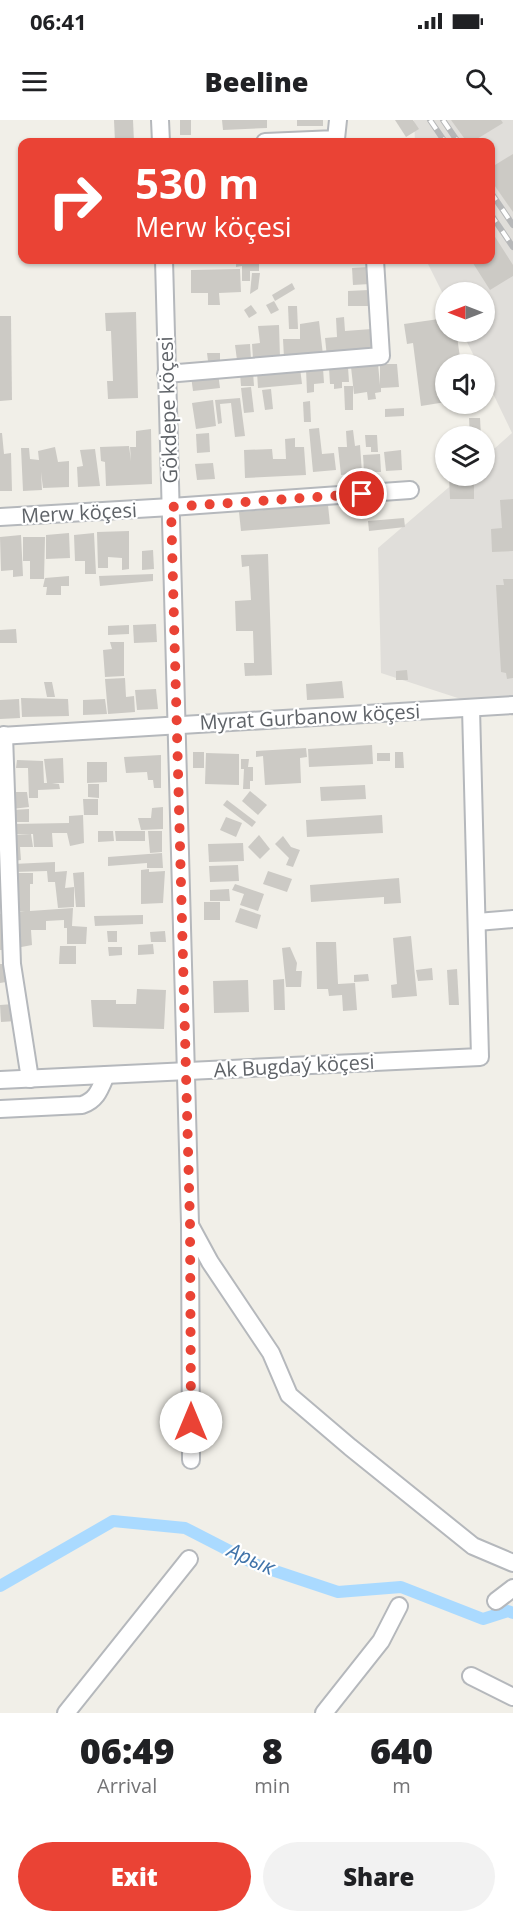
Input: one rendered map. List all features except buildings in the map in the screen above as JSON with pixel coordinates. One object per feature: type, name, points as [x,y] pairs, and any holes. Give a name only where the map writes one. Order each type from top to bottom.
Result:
[{"type":"street","points":[[160,120],[161,138]]},
{"type":"street","points":[[336,138],[338,120]]},
{"type":"street","name":"Gökdepe köçesi","points":[[164,264],[190,1224],[191,1460]]},
{"type":"street","points":[[166,374],[381,356],[375,264]]},
{"type":"street","name":"Merw köçesi","points":[[0,517],[410,490]]},
{"type":"street","name":"Myrat Gurbanow köçesi","points":[[2,736],[513,705]]},
{"type":"street","points":[[471,708],[477,922],[513,919]]},
{"type":"street","points":[[2,736],[12,964],[30,1079]]},
{"type":"street","name":"Ak Bugdaý köçesi","points":[[0,1080],[480,1057],[477,922]]},
{"type":"street","points":[[0,1109],[82,1105],[90,1102],[97,1095],[106,1075]]},
{"type":"street","points":[[190,1224],[210,1262],[271,1353],[289,1395],[473,1546],[513,1563]]},
{"type":"street","points":[[66,1713],[189,1560]]},
{"type":"street","points":[[496,1601],[513,1588]]},
{"type":"street","points":[[324,1713],[381,1641],[399,1606]]},
{"type":"street","points":[[471,1676],[513,1697]]},
{"type":"shaded area","points":[[414,120],[513,120],[513,716],[381,673],[378,548],[450,486],[495,486],[495,448],[512,433],[495,398],[495,354],[473,354],[467,342],[495,342],[495,282],[437,282],[428,264],[495,264],[495,138],[415,138]]},
{"type":"waterway","name":"Арык","points":[[0,1586],[113,1521],[185,1528],[257,1565],[338,1592],[401,1587],[483,1619],[508,1611],[513,1613]]},
{"type":"railway","points":[[430,120],[442,138]]},
{"type":"railway","points":[[443,120],[455,138]]},
{"type":"railway","points":[[495,198],[513,225]]},
{"type":"railway","points":[[495,220],[513,247]]},
{"type":"route","points":[[191,1422],[190,1224],[171,507],[362,494]]}]
